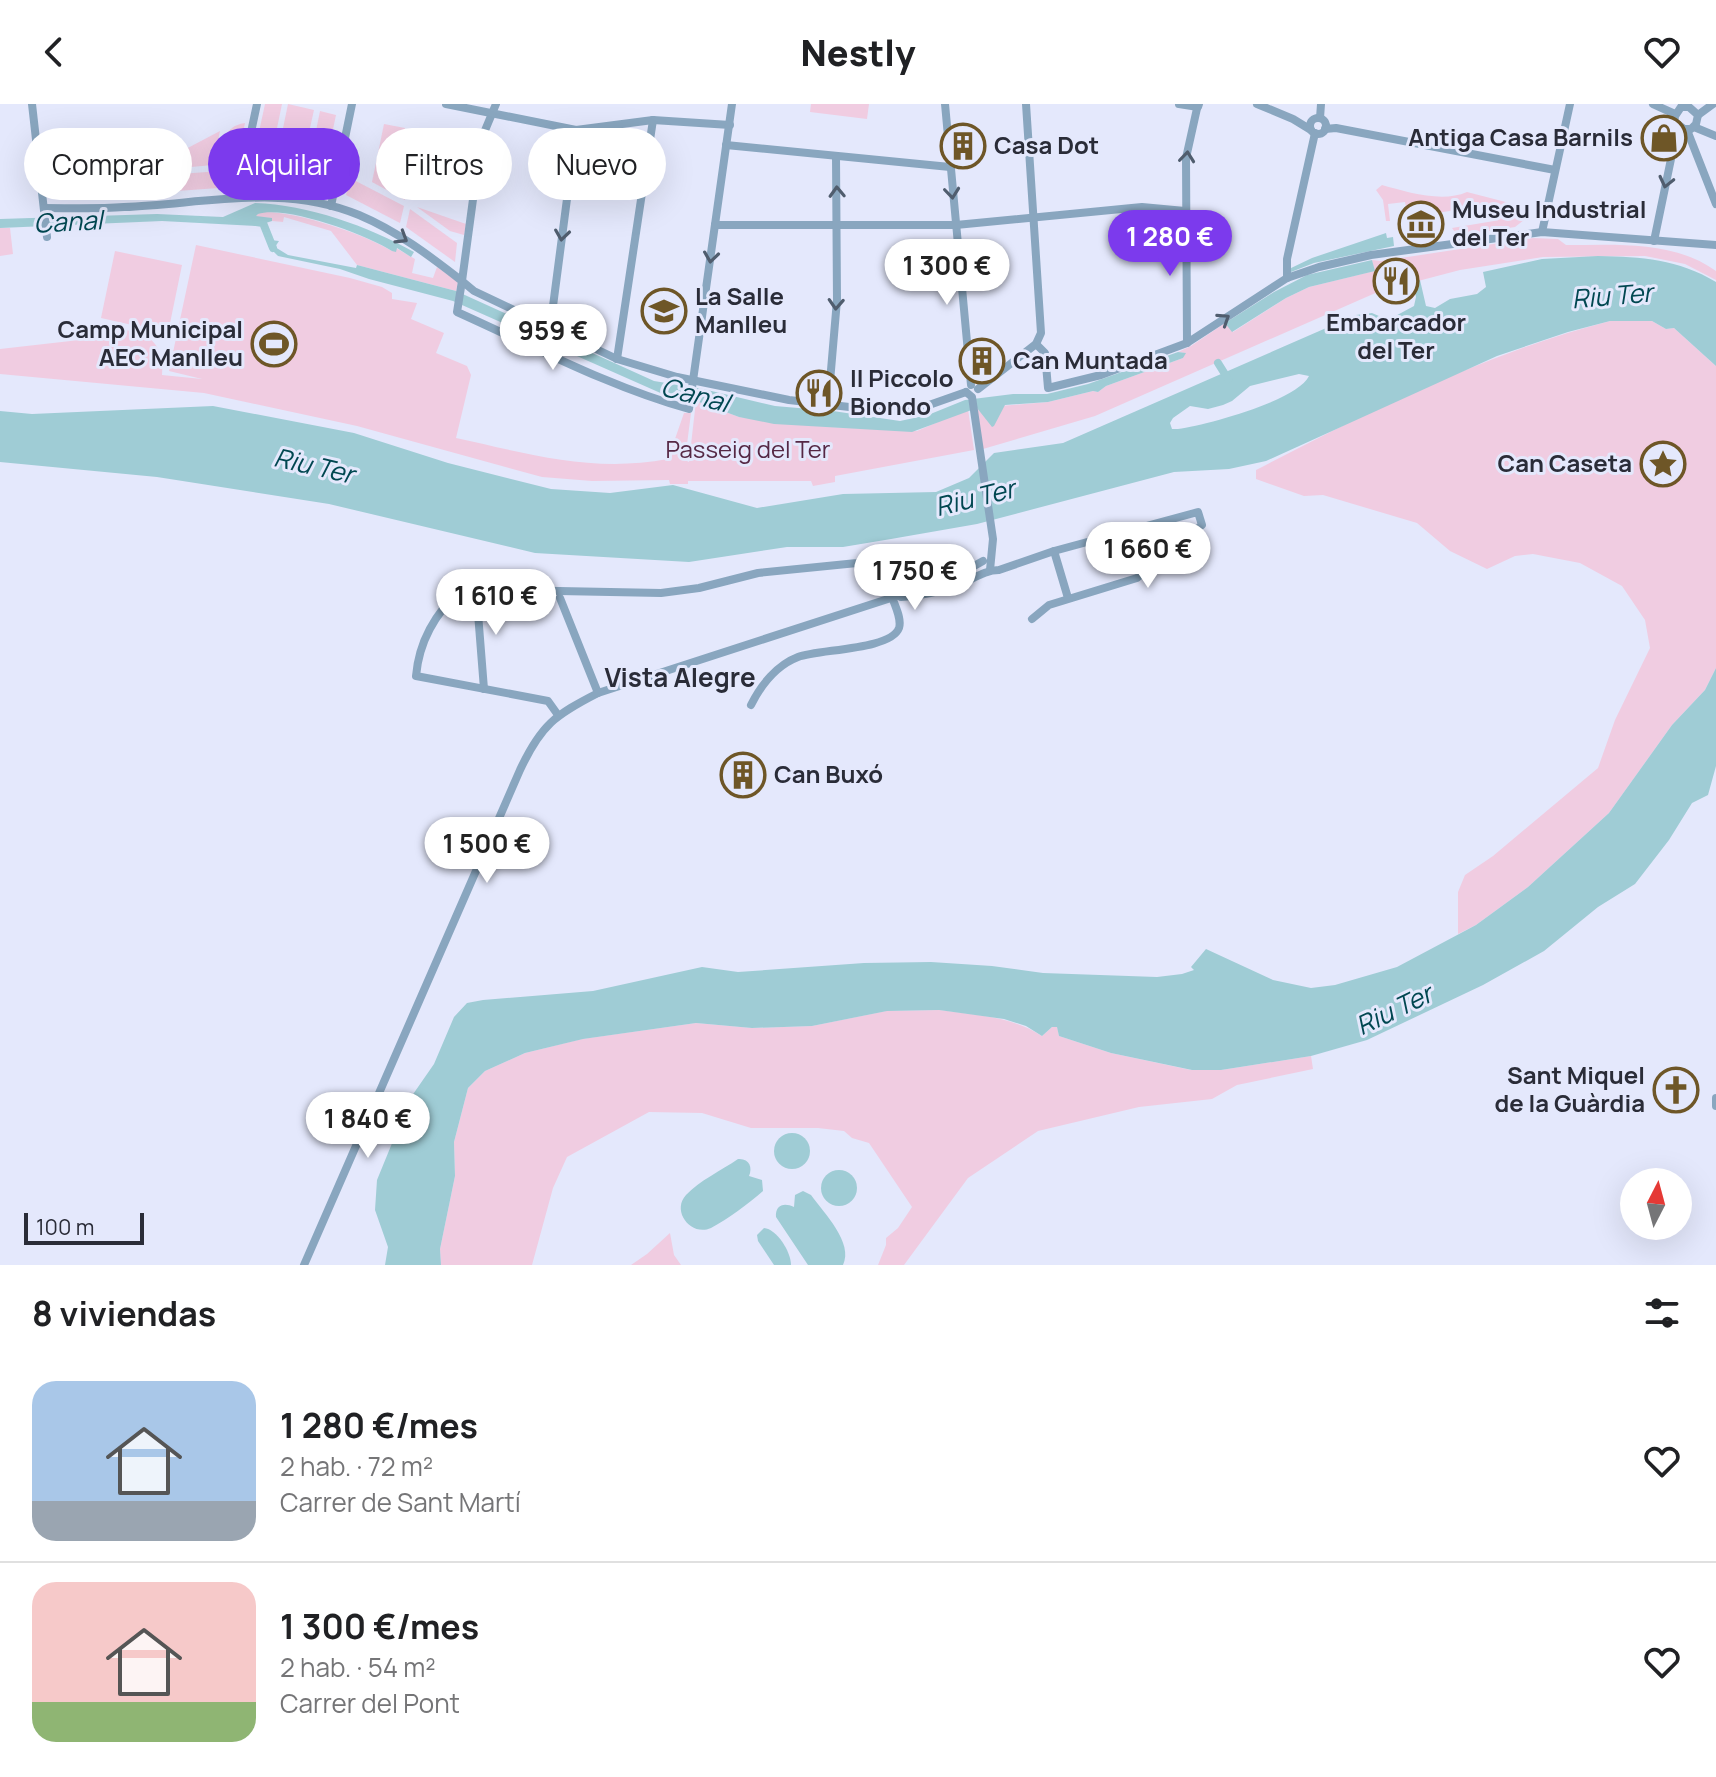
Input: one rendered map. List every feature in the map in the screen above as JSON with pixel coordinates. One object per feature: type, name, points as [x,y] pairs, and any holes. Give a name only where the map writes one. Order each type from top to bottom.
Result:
[{"type":"street","points":[[32,104],[47,237]]},
{"type":"street","points":[[252,128],[257,104]]},
{"type":"street","points":[[331,206],[352,104]]},
{"type":"street","points":[[446,104],[565,128]]},
{"type":"street","points":[[496,104],[481,140],[457,312],[575,365],[666,403],[689,409],[732,104]]},
{"type":"street","points":[[893,597],[928,595],[960,585],[984,566],[993,539],[972,392],[945,104]]},
{"type":"street","points":[[298,200],[331,206],[381,225],[409,241],[474,291],[550,329],[650,371],[693,385],[828,405],[912,411],[972,392],[1036,344],[1041,327],[1026,104]]},
{"type":"street","points":[[1179,104],[1198,105],[1186,158],[1187,343]]},
{"type":"street","points":[[1257,104],[1293,119],[1313,132]]},
{"type":"street","points":[[1287,278],[1287,259],[1313,132],[1321,122],[1321,104]]},
{"type":"street","points":[[1542,232],[1570,104]]},
{"type":"street","points":[[1653,104],[1676,118],[1681,128],[1716,136]]},
{"type":"street","points":[[1713,104],[1698,115],[1691,128],[1716,204]]},
{"type":"street","points":[[1654,241],[1676,118],[1681,107],[1692,105],[1698,115]]},
{"type":"street","points":[[1293,119],[1321,122],[1336,128],[1555,170]]},
{"type":"street","points":[[591,128],[653,120],[730,125]]},
{"type":"street","points":[[617,359],[653,120]]},
{"type":"street","points":[[1313,132],[1310,124],[1321,122]]},
{"type":"street","points":[[726,145],[950,167]]},
{"type":"street","points":[[828,405],[837,300],[836,157]]},
{"type":"street","points":[[45,212],[212,200]]},
{"type":"street","points":[[550,329],[567,200]]},
{"type":"street","points":[[715,225],[956,225],[1142,207],[1185,211]]},
{"type":"street","points":[[1036,344],[1045,353],[1048,388],[1101,375],[1187,343],[1287,278],[1371,255],[1542,232],[1716,245]]},
{"type":"street","points":[[304,1265],[520,770],[541,730],[558,715],[598,693],[944,578],[984,566],[999,570],[1054,551],[1198,512],[1202,525],[1137,578],[1049,605],[1032,619]]},
{"type":"street","points":[[558,715],[548,701],[416,676],[418,654],[424,637],[462,589],[661,593],[699,588],[758,573],[857,563],[925,550],[933,555],[944,578]]},
{"type":"street","points":[[1054,551],[1068,598]]},
{"type":"street","points":[[476,588],[484,689]]},
{"type":"street","points":[[751,705],[772,674],[798,657],[872,644],[892,636],[898,631],[900,622],[893,597]]},
{"type":"street","points":[[560,598],[598,693]]},
{"type":"street","points":[[1716,1098],[1716,1106]]},
{"type":"green space","points":[[265,104],[282,104],[277,128],[260,128]]},
{"type":"green space","points":[[288,104],[314,110],[310,128],[283,128]]},
{"type":"green space","points":[[811,104],[869,104],[867,119],[810,112]]},
{"type":"green space","points":[[320,111],[336,115],[333,128],[317,128]]},
{"type":"green space","points":[[384,124],[405,128],[383,128]]},
{"type":"green space","points":[[208,137],[208,165],[192,167],[192,146]]},
{"type":"green space","points":[[376,163],[376,184],[372,182]]},
{"type":"green space","points":[[208,172],[208,189],[192,190],[192,173]]},
{"type":"green space","points":[[360,183],[376,191],[376,200],[392,200],[404,206],[400,223],[356,200],[360,200]]},
{"type":"green space","points":[[1382,185],[1447,197],[1467,192],[1529,208],[1524,220],[1515,227],[1458,236],[1452,228],[1494,221],[1491,204],[1408,218],[1405,202],[1388,204],[1390,221],[1386,221],[1383,200],[1376,190]]},
{"type":"green space","points":[[417,207],[466,224],[464,235],[450,231]]},
{"type":"green space","points":[[410,209],[457,243],[455,262],[406,227]]},
{"type":"green space","points":[[261,212],[309,219],[347,231],[392,251],[396,248],[415,259],[412,273],[433,278],[437,267],[458,282],[456,291],[357,265],[331,231],[284,217],[283,222],[253,217]]},
{"type":"green space","points":[[0,228],[10,228],[13,254],[0,256]]},
{"type":"green space","points":[[1533,238],[1558,239],[1566,245],[1663,249],[1699,261],[1716,271],[1716,280],[1685,264],[1645,256],[1543,257],[1460,270],[1380,291],[1095,416],[983,449],[977,408],[1048,402],[1098,392],[1106,386],[1183,358],[1185,353],[1178,352],[1225,323],[1233,332],[1309,287],[1374,271],[1372,260]]},
{"type":"green space","name":"Passeig del Ter","points":[[196,245],[350,278],[382,287],[392,293],[392,299],[417,303],[411,319],[444,333],[436,353],[467,366],[471,375],[456,438],[561,460],[640,463],[668,459],[684,413],[691,413],[685,460],[689,462],[696,401],[739,417],[832,427],[917,431],[968,409],[974,450],[835,476],[835,482],[813,486],[811,481],[688,481],[688,484],[670,484],[669,480],[592,481],[542,477],[357,426],[204,393],[0,374],[0,349],[97,338],[100,325],[136,332],[153,342],[162,360],[162,375],[202,379],[169,371]]},
{"type":"green space","points":[[115,251],[182,265],[168,333],[101,318]]},
{"type":"green space","points":[[1610,321],[1652,321],[1666,329],[1674,328],[1716,366],[1716,668],[1705,690],[1672,725],[1609,813],[1528,887],[1476,925],[1458,934],[1458,892],[1465,875],[1493,856],[1598,768],[1615,720],[1650,648],[1645,620],[1622,586],[1580,563],[1533,554],[1515,556],[1487,569],[1450,551],[1417,523],[1323,495],[1304,496],[1256,479],[1256,470],[1429,385],[1518,349]]},
{"type":"green space","points":[[939,1010],[1005,1020],[1042,1036],[1057,1026],[1059,1036],[1111,1053],[1191,1070],[1221,1070],[1311,1056],[1313,1069],[1237,1085],[1212,1099],[1139,1107],[1038,1131],[968,1178],[904,1265],[878,1265],[886,1238],[898,1228],[912,1207],[869,1143],[852,1138],[844,1131],[751,1128],[702,1113],[649,1112],[567,1157],[553,1188],[532,1265],[441,1265],[440,1249],[455,1176],[454,1142],[468,1088],[485,1071],[525,1053],[582,1039],[696,1023],[752,1028],[812,1026],[886,1011]]},
{"type":"green space","points":[[670,1233],[674,1255],[681,1265],[631,1265],[647,1254]]},
{"type":"water","points":[[255,203],[296,208],[337,218],[414,252],[411,257],[397,248],[396,252],[392,251],[326,223],[271,212],[258,214],[256,216],[272,218],[272,221],[256,226],[162,221],[0,228],[0,219],[157,214],[223,217]]},
{"type":"water","points":[[1386,233],[1387,238],[1393,237],[1394,246],[1314,263],[1291,272],[1289,269],[1312,258]]},
{"type":"water","points":[[270,240],[279,241],[275,247],[288,255],[356,268],[357,265],[456,291],[654,381],[775,406],[900,421],[928,415],[965,400],[1013,394],[1047,394],[1088,384],[1178,352],[1186,353],[1183,358],[1106,386],[1098,392],[1048,402],[1005,405],[992,427],[977,408],[912,432],[774,424],[665,395],[453,301],[340,269],[278,256],[268,246]]},
{"type":"water","name":"Riu Ter","points":[[1598,256],[1645,259],[1688,268],[1716,282],[1716,366],[1674,328],[1666,329],[1652,321],[1610,321],[1497,356],[1266,461],[1229,469],[1174,472],[977,524],[843,547],[787,547],[689,562],[535,553],[329,504],[157,477],[0,462],[0,411],[32,414],[213,406],[354,433],[448,463],[551,489],[610,493],[673,485],[757,508],[843,494],[936,492],[969,478],[994,453],[1063,443],[1356,315],[1372,313],[1388,320],[1414,306],[1413,282],[1420,280],[1426,306],[1435,308],[1450,299],[1477,294],[1486,287],[1483,272],[1542,259]],"holes":[[[1299,374],[1309,376],[1301,385],[1270,403],[1209,423],[1172,429],[1170,423],[1173,418],[1190,406],[1208,409],[1232,401],[1250,386]]]},
{"type":"water","points":[[1372,260],[1375,271],[1309,287],[1232,332],[1225,323],[1307,275]]},
{"type":"water","name":"Riu Ter","points":[[1716,668],[1716,766],[1708,795],[1692,803],[1669,840],[1635,884],[1598,907],[1544,951],[1483,985],[1367,1040],[1311,1056],[1221,1070],[1192,1070],[1111,1053],[1059,1036],[1057,1027],[1052,1027],[1042,1036],[1026,1026],[1004,1019],[939,1010],[887,1011],[812,1026],[752,1028],[696,1023],[583,1039],[525,1053],[485,1071],[468,1088],[454,1142],[455,1176],[440,1249],[441,1265],[385,1265],[388,1247],[375,1210],[377,1180],[395,1136],[400,1113],[434,1064],[454,1017],[467,1003],[593,991],[702,967],[738,972],[864,963],[931,962],[1043,973],[1157,977],[1194,970],[1191,967],[1206,949],[1273,980],[1311,988],[1335,985],[1397,967],[1476,925],[1528,887],[1609,813],[1672,725],[1705,690]]},
{"type":"water","points":[[792,1133],[805,1138],[810,1151],[805,1164],[792,1169],[779,1164],[774,1151],[779,1138]]},
{"type":"water","points":[[738,1159],[749,1164],[749,1176],[762,1180],[763,1191],[711,1228],[704,1230],[690,1226],[681,1208],[686,1195]]},
{"type":"water","points":[[839,1170],[852,1175],[857,1188],[852,1201],[839,1206],[826,1201],[821,1188],[826,1175]]},
{"type":"water","points":[[803,1191],[811,1195],[841,1238],[845,1256],[843,1265],[808,1265],[776,1217],[781,1206],[794,1207],[795,1195]]},
{"type":"water","points":[[764,1228],[774,1232],[782,1242],[791,1265],[774,1265],[758,1241],[757,1235]]},
{"type":"waterway","name":"Canal","points":[[256,222],[263,223],[273,248]]},
{"type":"waterway","points":[[1218,363],[1228,379]]},
{"type":"place","name":"Antiga Casa Barnils","points":[[1664,138]]},
{"type":"place","name":"Casa Dot","points":[[963,146]]},
{"type":"place","name":"Museu Industrial del Ter","points":[[1421,224]]},
{"type":"place","name":"Embarcador del Ter","points":[[1396,281]]},
{"type":"place","name":"La Salle Manlleu","points":[[664,311]]},
{"type":"place","name":"Camp Municipal AEC Manlleu","points":[[274,344]]},
{"type":"place","name":"Can Muntada","points":[[982,361]]},
{"type":"place","name":"Il Piccolo Biondo","points":[[819,393]]},
{"type":"place","name":"Can Caseta","points":[[1663,464]]},
{"type":"place","name":"Can Buxó","points":[[743,775]]},
{"type":"place","name":"Sant Miquel de la Guàrdia","points":[[1676,1090]]},
{"type":"district","name":"Vista Alegre","points":[[680,678]]}]
